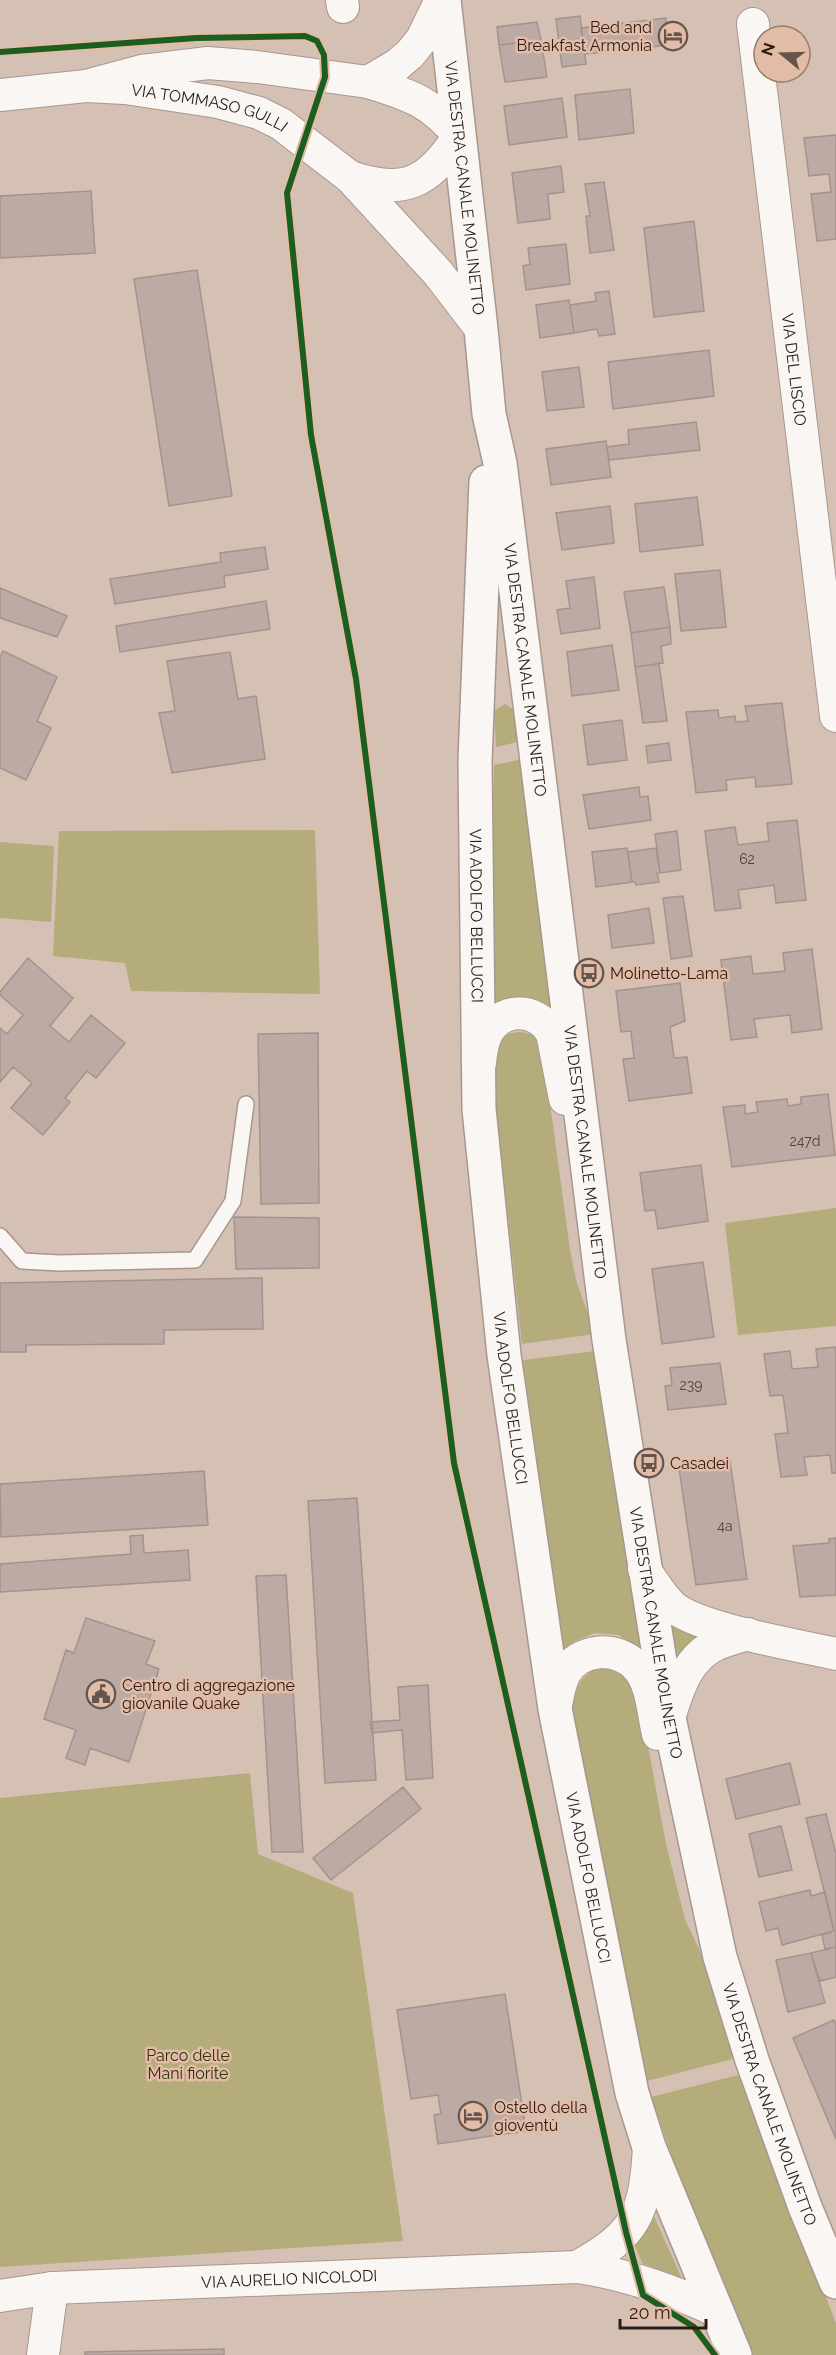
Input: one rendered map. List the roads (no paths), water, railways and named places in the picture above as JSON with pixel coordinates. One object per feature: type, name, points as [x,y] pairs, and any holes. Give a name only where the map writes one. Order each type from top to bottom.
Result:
[{"type":"street","points":[[368,82],[397,65],[410,54],[422,39],[442,0]]},
{"type":"street","name":"VIA DESTRA CANALE MOLINETTO","points":[[442,0],[482,328],[489,414],[500,464],[594,1228],[644,1569],[669,1718],[720,1957],[756,2071],[805,2207],[836,2282]]},
{"type":"street","name":"VIA TOMMASO GULLI","points":[[86,86],[142,71],[208,63],[257,67],[368,82],[424,103],[446,120],[459,136],[434,170],[411,183],[380,186],[350,177]]},
{"type":"street","name":"VIA DEL LISCIO","points":[[760,84],[835,705]]},
{"type":"street","name":"VIA TOMMASO GULLI","points":[[0,95],[86,86],[125,88],[218,102],[259,113],[281,124],[350,177],[444,280],[482,328]]},
{"type":"street","name":"VIA ADOLFO BELLUCCI","points":[[489,414],[475,761],[477,1084],[504,1355],[555,1709],[632,2093],[649,2147],[735,2355]]},
{"type":"street","points":[[477,1084],[483,1045],[497,1021],[511,1015],[526,1013],[535,1016],[547,1025],[552,1033],[569,1125],[594,1228]]},
{"type":"street","points":[[644,1569],[672,1606],[706,1624],[836,1654]]},
{"type":"street","points":[[669,1718],[683,1677],[702,1653],[716,1645],[748,1634]]},
{"type":"street","points":[[555,1709],[560,1683],[577,1659],[589,1653],[612,1653],[625,1658],[637,1667],[645,1680],[699,1900],[720,1957]]},
{"type":"street","name":"VIA AURELIO NICOLODI","points":[[577,2267],[614,2244],[626,2232],[639,2213],[646,2186],[649,2147]]},
{"type":"street","name":"VIA AURELIO NICOLODI","points":[[0,2296],[52,2288],[577,2267],[639,2280],[677,2292],[717,2311]]},
{"type":"street","points":[[43,2355],[52,2288]]},
{"type":"lane","points":[[0,1236],[22,1261],[60,1263],[195,1260],[233,1201],[246,1104]]},
{"type":"place","name":"Bed and Breakfast Armonia","points":[[673,36]]},
{"type":"place","name":"Molinetto-Lama","points":[[589,973]]},
{"type":"place","name":"Casadei","points":[[649,1463]]},
{"type":"place","name":"Centro di aggregazione giovanile Quake","points":[[101,1694]]},
{"type":"place","name":"Ostello della gioventù","points":[[473,2116]]},
{"type":"park label","name":"Parco delle Mani fiorite","points":[[188,2064]]}]
